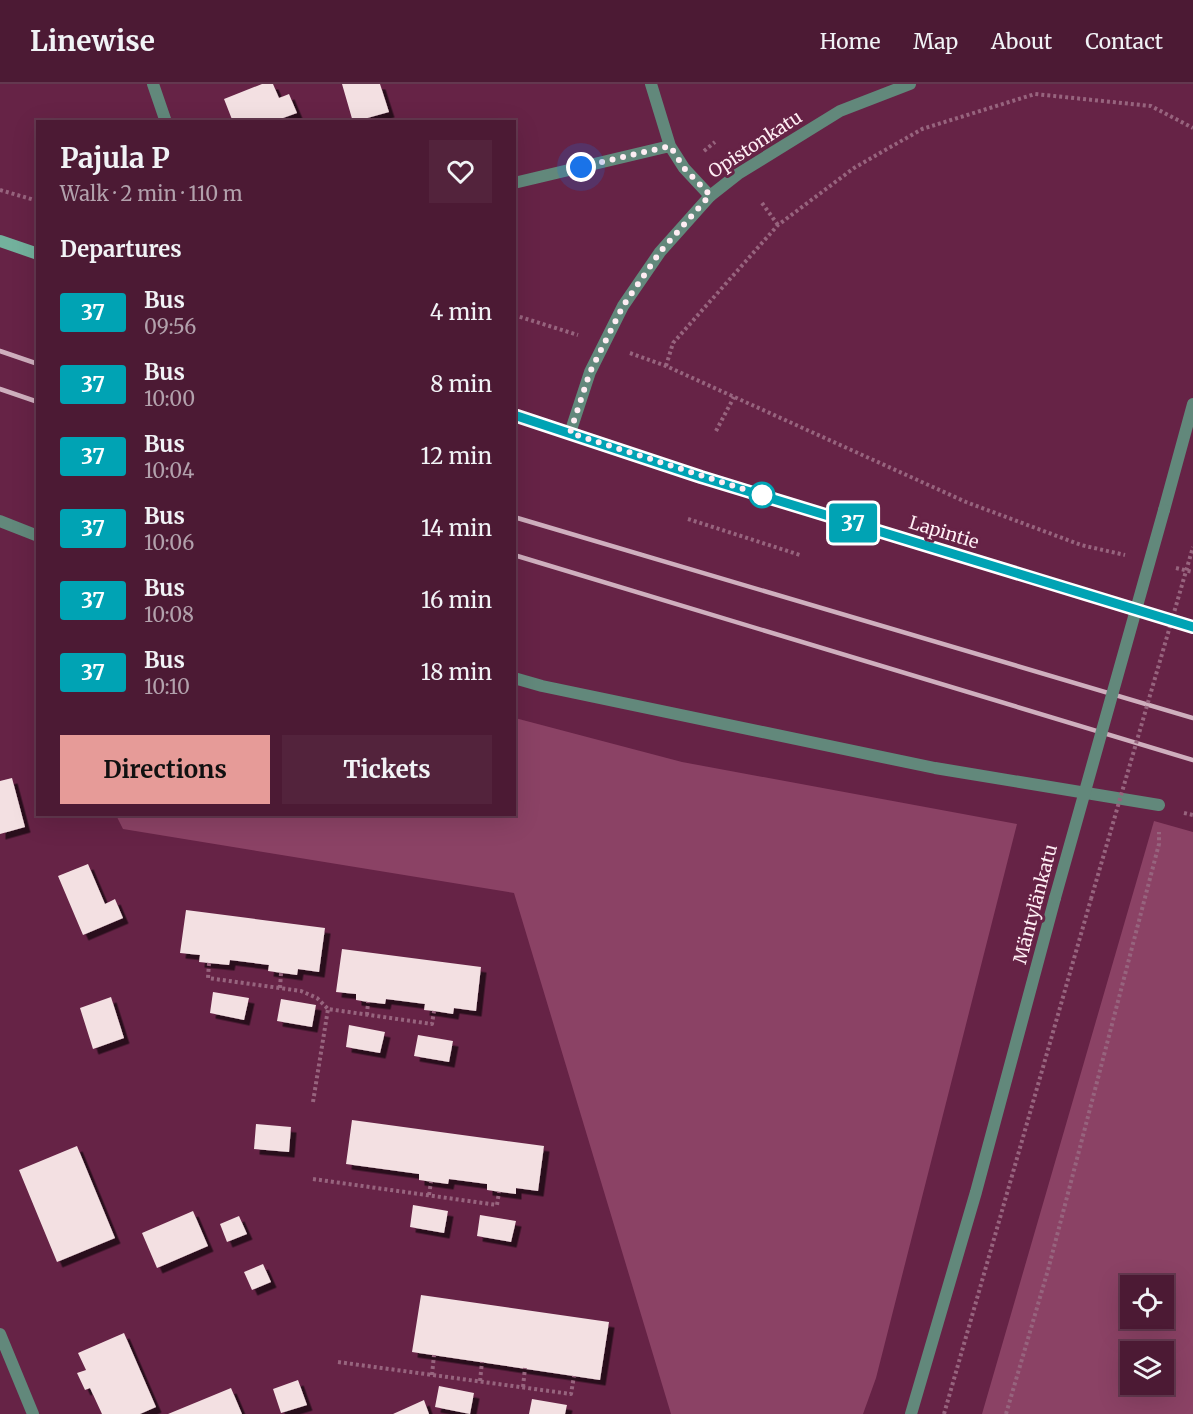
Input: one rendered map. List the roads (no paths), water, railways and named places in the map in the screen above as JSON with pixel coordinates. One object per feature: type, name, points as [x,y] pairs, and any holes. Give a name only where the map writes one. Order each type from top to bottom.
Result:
[{"type":"main road","points":[[0,241],[36,253]]},
{"type":"main road","name":"Lapintie","points":[[516,416],[701,477],[1193,627]]},
{"type":"street","points":[[153,84],[165,120]]},
{"type":"street","points":[[651,84],[670,146],[684,168],[710,195]]},
{"type":"street","name":"Opistonkatu","points":[[570,433],[590,372],[623,306],[660,252],[710,195],[738,174],[840,111],[910,84]]},
{"type":"street","points":[[516,183],[670,146]]},
{"type":"street","name":"Mäntylänkatu","points":[[911,1414],[976,1192],[1055,898],[1193,404]]},
{"type":"street","points":[[0,521],[36,535]]},
{"type":"street","points":[[516,679],[542,686],[935,768],[1159,805]]},
{"type":"street","points":[[0,1334],[33,1414]]},
{"type":"railway","points":[[0,351],[36,363]]},
{"type":"railway","points":[[0,389],[36,401]]},
{"type":"railway","points":[[516,518],[1193,718]]},
{"type":"railway","points":[[516,556],[1193,760]]}]
